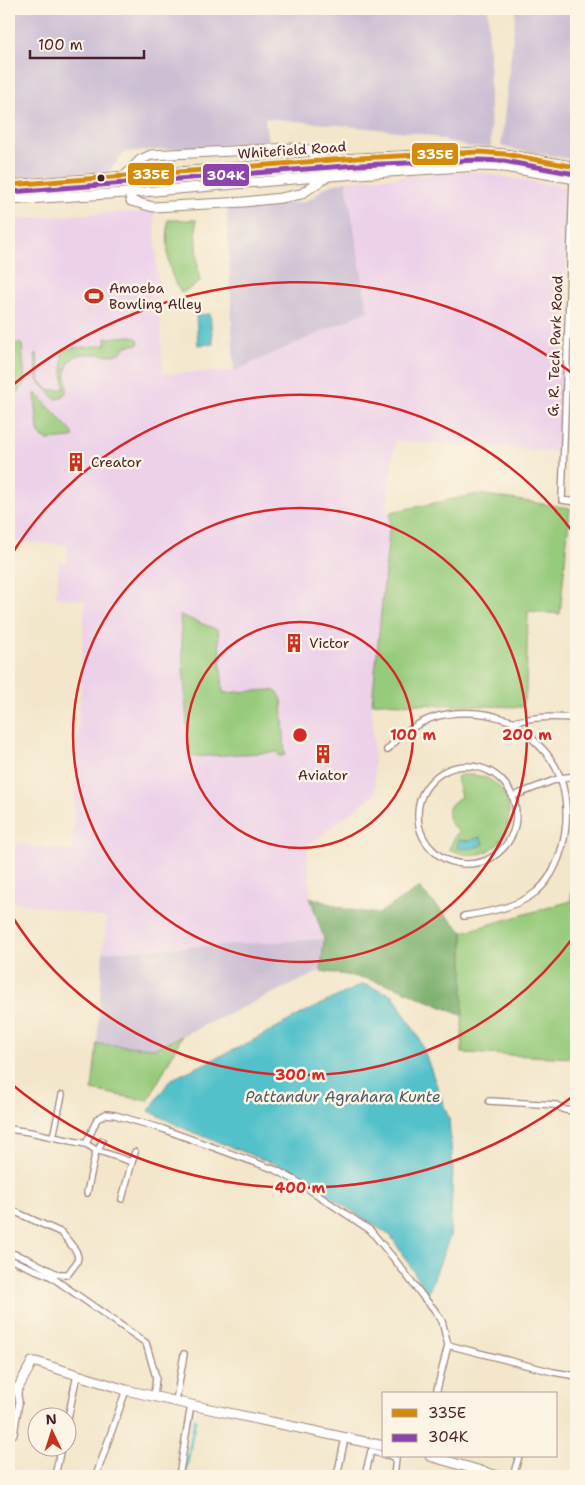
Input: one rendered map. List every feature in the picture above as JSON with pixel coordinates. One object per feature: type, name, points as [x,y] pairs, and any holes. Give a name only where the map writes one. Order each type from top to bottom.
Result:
[{"type":"main road","points":[[125,176],[140,160],[151,155],[294,148],[309,150],[325,161]]},
{"type":"main road","name":"Whitefield Road","points":[[9,185],[325,161],[490,152],[576,167]]},
{"type":"main road","name":"Whitefield Road","points":[[9,200],[130,193],[329,176],[478,166],[504,167],[575,179]]},
{"type":"main road","name":"Whitefield Road","points":[[130,193],[131,201],[152,207],[244,202],[301,194],[329,176]]},
{"type":"main road","points":[[13,1389],[32,1362],[36,1362],[126,1390],[382,1446]]},
{"type":"main road","points":[[437,1458],[498,1476]]},
{"type":"street","name":"G. R. Tech Park Road","points":[[575,179],[562,500],[576,502]]},
{"type":"street","points":[[387,750],[407,730],[424,721],[444,714],[486,714],[512,721],[540,717],[576,718]]},
{"type":"street","points":[[464,916],[489,912],[517,903],[536,892],[550,875],[558,860],[562,845],[565,828],[565,793],[554,763],[544,750],[512,721]]},
{"type":"street","points":[[461,766],[477,766],[492,772],[504,782],[513,796],[516,810],[516,825],[510,840],[501,851],[488,860],[473,864],[458,864],[444,859],[432,850],[423,838],[418,823],[418,807],[423,792],[432,779],[446,770],[461,766]]},
{"type":"street","points":[[513,796],[560,778],[576,776]]},
{"type":"street","points":[[54,1137],[62,1095]]},
{"type":"street","points":[[489,1101],[556,1105],[565,1110],[576,1112]]},
{"type":"street","points":[[86,1144],[97,1119],[106,1114],[163,1129],[276,1170],[298,1182],[370,1230],[438,1314],[448,1345],[436,1392]]},
{"type":"street","points":[[9,1129],[86,1144],[97,1151],[132,1162]]},
{"type":"street","points":[[87,1193],[97,1151],[102,1141]]},
{"type":"street","points":[[122,1199],[135,1152]]},
{"type":"street","points":[[9,1209],[62,1233],[76,1251],[78,1257],[77,1262],[68,1274],[57,1274],[28,1259],[9,1252]]},
{"type":"street","points":[[9,1259],[50,1276],[146,1343],[156,1377],[154,1396]]},
{"type":"street","points":[[448,1345],[553,1372],[576,1376]]},
{"type":"street","points":[[176,1401],[184,1354]]},
{"type":"street","points":[[70,1408],[77,1375]]},
{"type":"street","points":[[13,1389],[19,1402],[14,1434]]},
{"type":"street","points":[[96,1476],[126,1390]]},
{"type":"street","points":[[179,1476],[191,1405]]},
{"type":"street","points":[[337,1476],[345,1438]]},
{"type":"street","points":[[365,1476],[371,1451],[382,1454]]},
{"type":"street","points":[[55,1476],[59,1458]]},
{"type":"street","points":[[394,1476],[396,1458]]},
{"type":"street","points":[[514,1476],[518,1458]]},
{"type":"shaded area","points":[[9,9],[488,9],[491,147],[471,147],[418,133],[265,118],[268,142],[125,152],[109,171],[9,177]]},
{"type":"shaded area","points":[[516,9],[576,9],[576,160],[501,146]]},
{"type":"shaded area","points":[[469,171],[569,188],[559,452],[395,441],[386,512],[391,512],[372,703],[375,794],[307,846],[310,897],[324,939],[103,952],[106,918],[9,901],[9,843],[72,851],[85,600],[56,597],[59,561],[67,563],[68,545],[9,541],[9,219],[154,211],[163,374],[234,371],[368,311],[346,181]]},
{"type":"shaded area","points":[[346,181],[368,311],[234,371],[227,209],[303,202],[314,197],[323,188]]},
{"type":"shaded area","points":[[324,939],[321,971],[155,1048],[97,1044],[103,952]]},
{"type":"green space","points":[[168,220],[196,220],[200,282],[182,293],[172,277],[168,258]]},
{"type":"green space","points":[[130,336],[138,339],[139,344],[126,346],[121,352],[114,355],[88,354],[79,355],[72,359],[66,370],[67,391],[61,398],[55,399],[37,379],[35,353],[37,353],[39,380],[48,390],[64,389],[63,349],[106,345],[106,338]]},
{"type":"green space","points":[[20,343],[22,345],[25,383],[18,393],[14,368],[11,368],[9,344]]},
{"type":"green space","points":[[35,394],[73,433],[72,438],[47,440],[42,437],[38,431]]},
{"type":"green space","points":[[478,494],[570,508],[560,614],[528,611],[526,692],[522,707],[372,703],[391,512]]},
{"type":"green space","points":[[180,615],[218,630],[223,693],[270,690],[279,694],[282,700],[285,755],[279,756],[278,752],[189,757]]},
{"type":"green space","points":[[462,775],[485,778],[501,789],[508,804],[508,822],[502,838],[490,850],[472,855],[449,849],[458,831],[450,822],[448,813],[451,804],[461,797],[456,777]]},
{"type":"green space","points":[[576,814],[576,1058],[462,1053],[463,932],[571,901]]},
{"type":"green space","points":[[419,888],[463,932],[463,1016],[396,987],[364,978],[321,971],[324,939],[310,897],[345,909],[378,914]]},
{"type":"green space","points":[[182,1036],[148,1101],[92,1090],[97,1044],[155,1048]]},
{"type":"water","points":[[210,314],[213,344],[198,345],[196,315]]},
{"type":"water","points":[[480,837],[484,844],[471,848],[457,848],[459,840],[469,841]]},
{"type":"water","name":"Pattandur Agrahara Kunte","points":[[363,984],[393,995],[420,1040],[449,1119],[453,1170],[450,1236],[428,1294],[391,1236],[277,1165],[187,1130],[149,1111],[170,1080],[246,1044],[303,1013]]},
{"type":"waterway","points":[[185,1476],[195,1419]]},
{"type":"transit line","name":"335E","points":[[9,185],[358,158],[479,152],[505,154],[576,167]]},
{"type":"transit line","name":"304K","points":[[10,192],[358,165],[479,160],[504,161],[575,174]]},
{"type":"place","name":"Amoeba Bowling Alley","points":[[94,296]]},
{"type":"place","name":"Creator","points":[[76,462]]},
{"type":"place","name":"Victor","points":[[294,643]]},
{"type":"place","name":"Aviator","points":[[323,754]]}]
